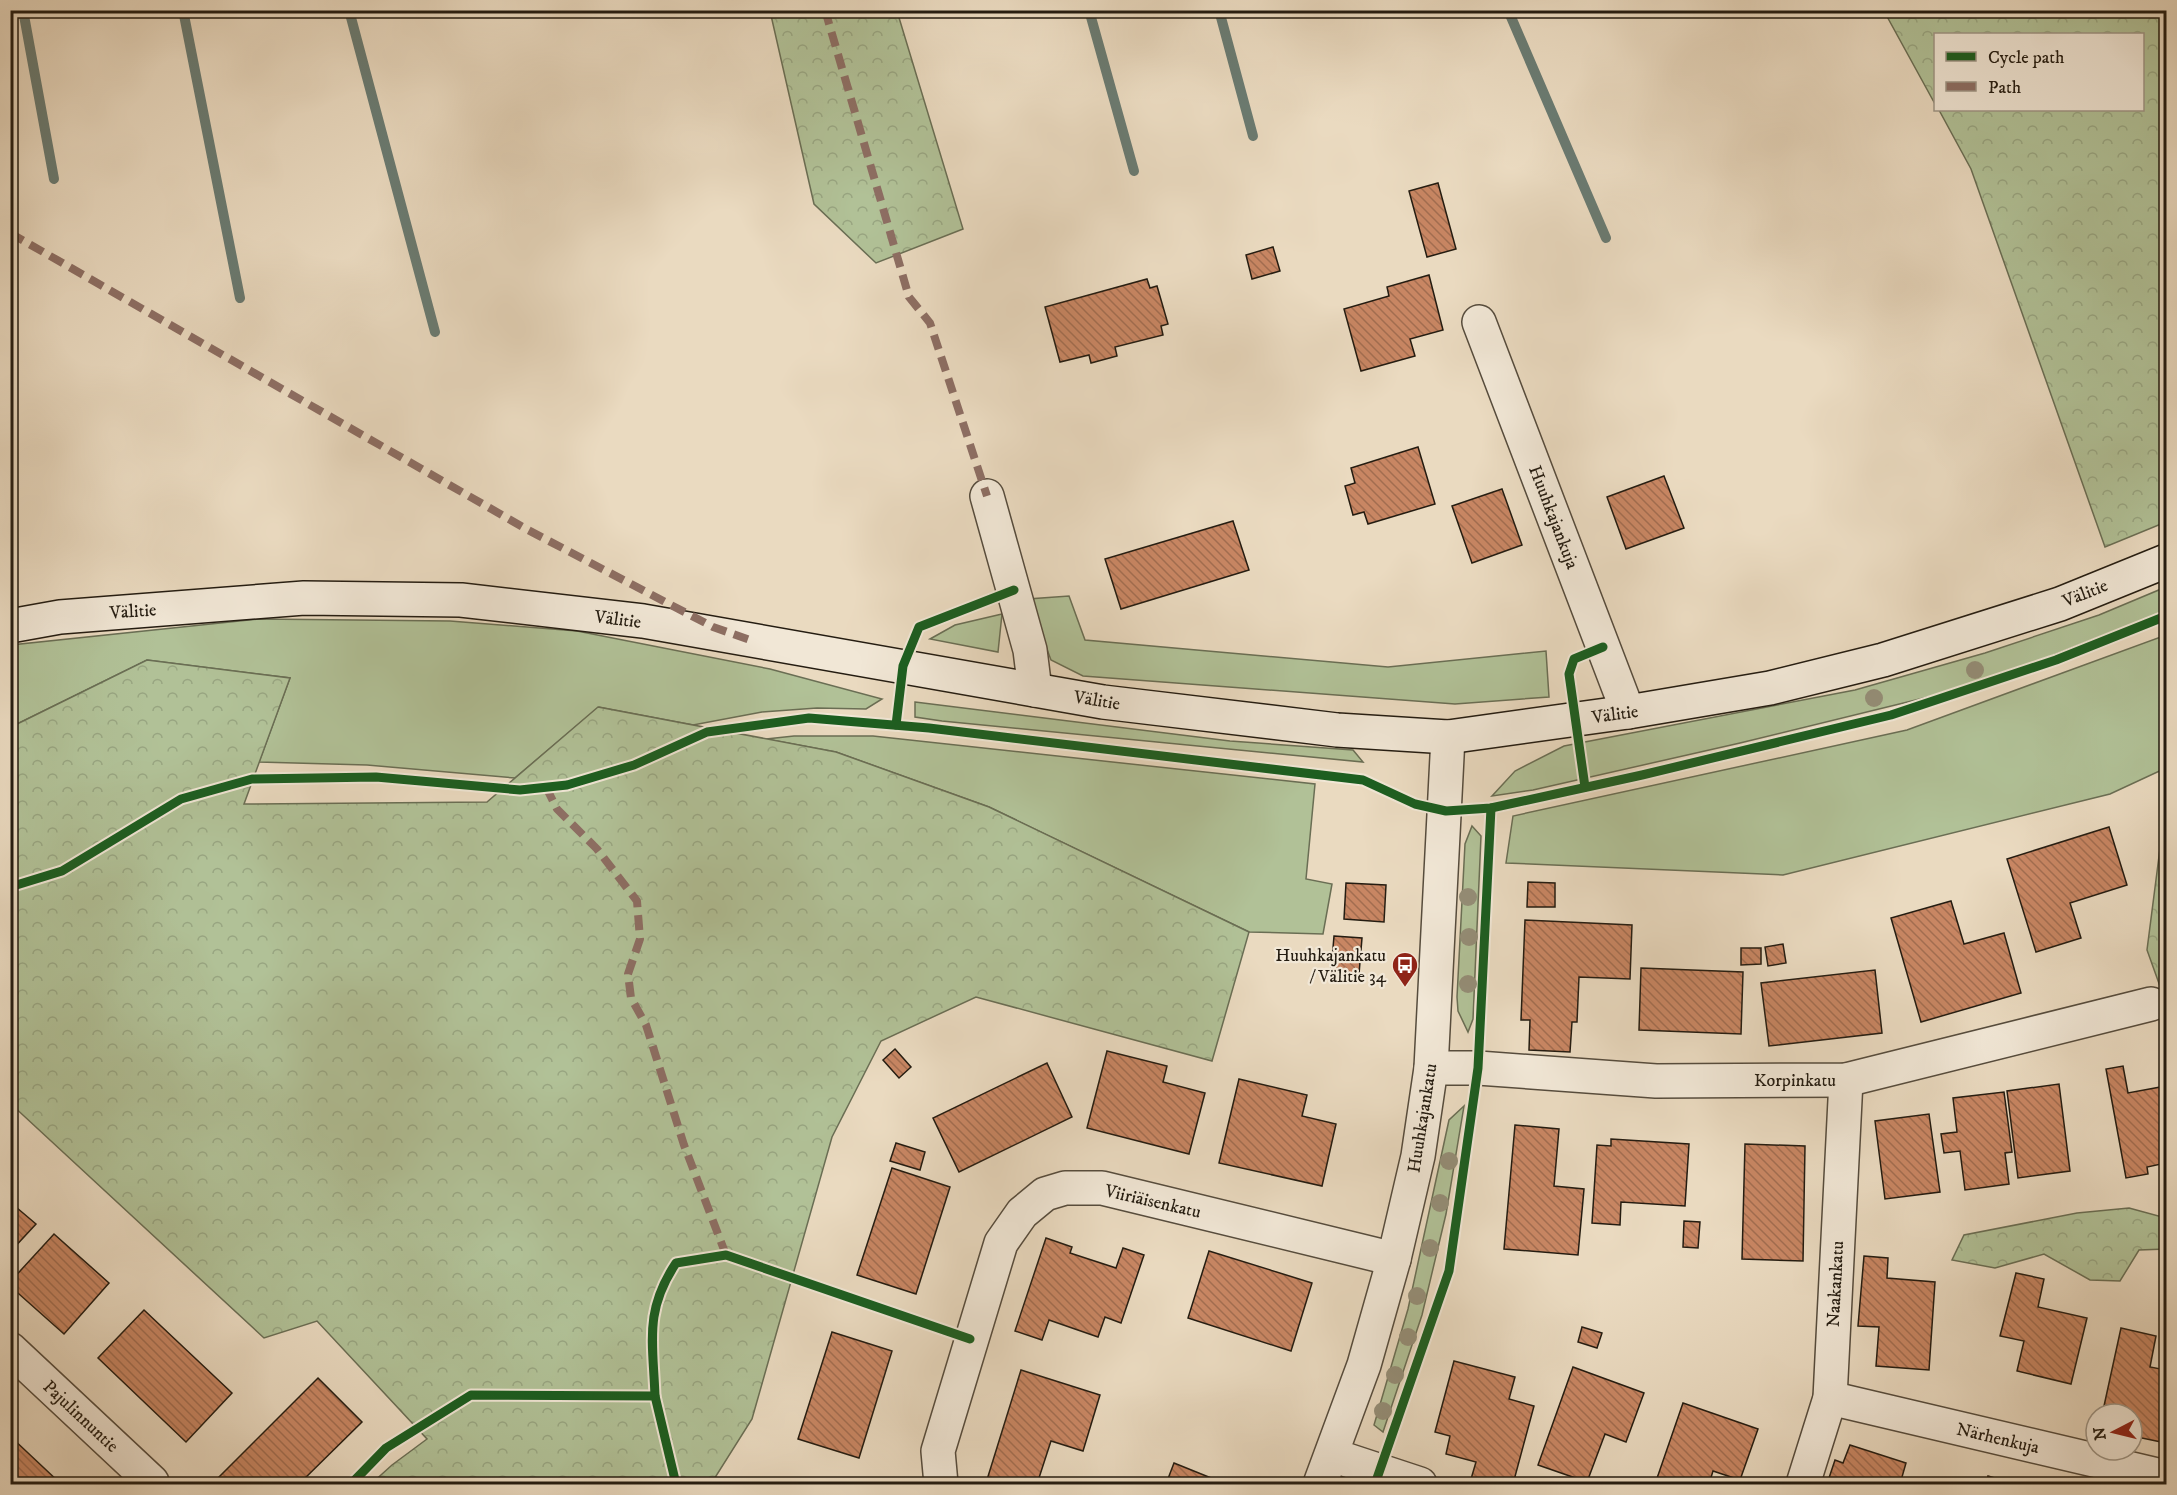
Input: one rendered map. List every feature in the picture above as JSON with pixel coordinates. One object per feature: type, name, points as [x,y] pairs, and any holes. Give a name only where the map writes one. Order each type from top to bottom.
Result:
[{"type":"street","name":"Huuhkajankuja","points":[[1479,322],[1628,712]]},
{"type":"street","points":[[987,496],[1030,650],[1035,690]]},
{"type":"street","name":"Välitie","points":[[10,626],[60,617],[304,598],[461,600],[643,621],[1103,702],[1337,730],[1448,737],[1628,712],[1770,688],[1883,660],[2060,604],[2166,561]]},
{"type":"street","name":"Huuhkajankatu","points":[[1320,1485],[1364,1365],[1394,1260],[1418,1156],[1431,1068],[1448,737]]},
{"type":"street","name":"Korpinkatu","points":[[1431,1068],[1478,1068],[1656,1081],[1846,1080],[2151,1004]]},
{"type":"street","name":"Naakankatu","points":[[1803,1485],[1830,1398],[1846,1080]]},
{"type":"street","name":"Viiriäisenkatu","points":[[941,1485],[938,1450],[1001,1243],[1022,1213],[1045,1194],[1065,1188],[1102,1188],[1394,1260]]},
{"type":"street","name":"Pajulinnuntie","points":[[10,1349],[152,1482]]},
{"type":"street","name":"Närhenkuja","points":[[1830,1398],[2166,1477]]},
{"type":"street","points":[[1332,1455],[1420,1485]]},
{"type":"green space","points":[[770,11],[897,11],[963,229],[876,263],[814,204]]},
{"type":"green space","points":[[1884,11],[2166,11],[2166,522],[2105,547],[1971,169],[1940,111],[2144,111],[2144,33],[1934,33],[1934,102]]},
{"type":"green space","points":[[2166,587],[2166,611],[2046,658],[1932,696],[1740,743],[1533,790],[1492,796],[1515,771],[1564,746],[1855,690],[1985,653],[2099,615]]},
{"type":"green space","points":[[1069,596],[1085,640],[1388,667],[1546,651],[1549,697],[1455,704],[1083,676],[1051,660],[1028,599]]},
{"type":"green space","points":[[1002,614],[998,652],[930,639],[955,625]]},
{"type":"green space","points":[[259,619],[450,621],[577,631],[770,669],[882,699],[866,709],[817,708],[762,712],[693,725],[599,707],[515,778],[367,765],[259,762],[290,678],[147,660],[11,727],[11,645]]},
{"type":"green space","points":[[2166,635],[2166,768],[2110,794],[1783,875],[1506,863],[1513,816],[1907,730]]},
{"type":"green space","points":[[147,660],[290,678],[244,804],[487,802],[598,707],[836,752],[989,807],[1249,932],[1212,1061],[976,997],[881,1041],[832,1137],[752,1419],[711,1484],[470,1484],[464,1479],[458,1484],[371,1484],[427,1439],[317,1321],[264,1338],[11,1104],[11,727]]},
{"type":"green space","points":[[915,702],[1230,741],[1353,750],[1363,762],[942,721],[915,717]]},
{"type":"green space","points":[[794,736],[873,736],[1315,784],[1306,879],[1332,884],[1323,934],[1249,932],[989,807],[836,752],[766,739]]},
{"type":"green space","points":[[1472,826],[1481,836],[1473,1019],[1468,1032],[1458,1011],[1457,997],[1465,844]]},
{"type":"green space","points":[[2166,826],[2166,1003],[2147,950],[2162,833]]},
{"type":"green space","points":[[1464,1106],[1446,1214],[1422,1315],[1383,1432],[1374,1425],[1408,1309],[1449,1120]]},
{"type":"green space","points":[[2129,1208],[2166,1218],[2166,1249],[2139,1250],[2120,1281],[2090,1280],[2044,1254],[1995,1268],[1952,1260],[1964,1235],[2077,1213]]},
{"type":"building","points":[[1438,183],[1456,249],[1427,257],[1409,191]]},
{"type":"building","points":[[1273,247],[1280,271],[1252,279],[1246,255]]},
{"type":"building","points":[[1429,275],[1443,330],[1410,339],[1415,356],[1361,371],[1344,309],[1389,296],[1387,287]]},
{"type":"building","points":[[1147,279],[1150,288],[1157,286],[1168,324],[1161,326],[1163,335],[1115,347],[1117,356],[1091,363],[1089,355],[1060,362],[1045,307]]},
{"type":"building","points":[[1418,447],[1435,504],[1368,524],[1364,512],[1353,515],[1345,486],[1355,483],[1351,468]]},
{"type":"building","points":[[1664,476],[1684,528],[1626,549],[1607,497]]},
{"type":"building","points":[[1502,489],[1522,545],[1472,563],[1452,506]]},
{"type":"building","points":[[1233,521],[1249,570],[1121,609],[1105,559]]},
{"type":"building","points":[[2109,827],[2127,885],[2070,903],[2081,938],[2036,952],[2007,859]]},
{"type":"building","points":[[1528,882],[1555,883],[1555,907],[1527,907]]},
{"type":"building","points":[[1346,883],[1386,885],[1384,922],[1344,919]]},
{"type":"building","points":[[1951,901],[1964,944],[2004,933],[2021,993],[1921,1022],[1891,918]]},
{"type":"building","points":[[1525,920],[1632,925],[1630,979],[1579,977],[1577,1022],[1572,1022],[1570,1052],[1529,1050],[1530,1020],[1521,1020]]},
{"type":"building","points":[[1334,936],[1362,938],[1359,974],[1331,972]]},
{"type":"building","points":[[1783,944],[1786,963],[1768,966],[1765,947]]},
{"type":"building","points":[[1741,948],[1761,948],[1761,964],[1741,965]]},
{"type":"building","points":[[1641,968],[1743,972],[1741,1034],[1639,1030]]},
{"type":"building","points":[[1875,970],[1882,1033],[1769,1046],[1761,983]]},
{"type":"building","points":[[895,1049],[911,1067],[899,1078],[883,1060]]},
{"type":"building","points":[[1107,1051],[1167,1066],[1163,1082],[1205,1093],[1189,1154],[1087,1128]]},
{"type":"building","points":[[1047,1063],[1072,1117],[959,1172],[933,1118]]},
{"type":"building","points":[[2123,1066],[2128,1093],[2166,1086],[2166,1163],[2147,1167],[2148,1174],[2126,1178],[2106,1069]]},
{"type":"building","points":[[1239,1079],[1307,1095],[1302,1116],[1336,1124],[1322,1186],[1219,1163]]},
{"type":"building","points":[[2059,1084],[2070,1171],[2018,1178],[2007,1091]]},
{"type":"building","points":[[2004,1092],[2012,1152],[2005,1153],[2009,1184],[1965,1190],[1960,1151],[1944,1153],[1941,1134],[1957,1132],[1953,1098]]},
{"type":"building","points":[[1929,1114],[1940,1192],[1885,1199],[1875,1121]]},
{"type":"building","points":[[1515,1125],[1559,1129],[1554,1186],[1584,1189],[1578,1255],[1504,1249]]},
{"type":"building","points":[[1611,1139],[1689,1144],[1685,1206],[1621,1202],[1620,1225],[1592,1223],[1597,1145],[1611,1146]]},
{"type":"building","points":[[896,1143],[925,1152],[920,1170],[890,1161]]},
{"type":"building","points":[[1745,1144],[1805,1146],[1803,1261],[1742,1259]]},
{"type":"building","points":[[892,1168],[950,1187],[916,1294],[857,1275]]},
{"type":"building","points":[[10,1202],[36,1224],[10,1252]]},
{"type":"building","points":[[1684,1221],[1700,1222],[1698,1248],[1683,1247]]},
{"type":"building","points":[[54,1234],[109,1283],[64,1334],[10,1286],[10,1282]]},
{"type":"building","points":[[1046,1238],[1072,1247],[1070,1253],[1116,1268],[1123,1248],[1144,1255],[1121,1323],[1105,1317],[1098,1337],[1049,1320],[1042,1340],[1015,1331]]},
{"type":"building","points":[[1209,1251],[1312,1283],[1291,1351],[1188,1318]]},
{"type":"building","points":[[1864,1256],[1888,1258],[1887,1278],[1935,1282],[1929,1370],[1876,1366],[1879,1327],[1858,1326]]},
{"type":"building","points":[[2016,1273],[2044,1279],[2038,1307],[2087,1318],[2071,1384],[2017,1371],[2024,1341],[2000,1336]]},
{"type":"building","points":[[144,1310],[232,1393],[186,1442],[98,1358]]},
{"type":"building","points":[[1582,1327],[1602,1333],[1597,1348],[1578,1342]]},
{"type":"building","points":[[2121,1328],[2156,1336],[2150,1367],[2166,1370],[2166,1443],[2144,1438],[2144,1402],[2105,1402]]},
{"type":"building","points":[[832,1332],[892,1351],[859,1458],[798,1439]]},
{"type":"building","points":[[1454,1361],[1515,1377],[1509,1399],[1534,1406],[1513,1484],[1491,1484],[1471,1479],[1476,1462],[1446,1454],[1450,1436],[1435,1432]]},
{"type":"building","points":[[1573,1367],[1644,1393],[1626,1442],[1605,1434],[1587,1482],[1538,1465]]},
{"type":"building","points":[[1021,1370],[1100,1395],[1083,1451],[1051,1441],[1037,1484],[986,1483]]},
{"type":"building","points":[[318,1378],[362,1422],[299,1484],[212,1484]]},
{"type":"building","points":[[1683,1403],[1758,1429],[1740,1480],[1713,1471],[1709,1484],[1655,1484]]},
{"type":"building","points":[[10,1436],[61,1484],[10,1484]]},
{"type":"building","points":[[1850,1445],[1906,1463],[1900,1484],[1827,1484],[1835,1460],[1843,1463]]},
{"type":"building","points":[[1174,1463],[1226,1484],[1166,1484]]},
{"type":"building","points":[[1988,1476],[2015,1484],[1986,1484]]},
{"type":"waterway","points":[[23,10],[54,179]]},
{"type":"waterway","points":[[183,10],[240,298]]},
{"type":"waterway","points":[[349,10],[435,332]]},
{"type":"waterway","points":[[1089,10],[1134,171]]},
{"type":"waterway","points":[[1219,10],[1253,136]]},
{"type":"waterway","points":[[1508,10],[1606,238]]},
{"type":"marked path","points":[[825,10],[909,297],[930,323],[987,496]]},
{"type":"marked path","points":[[10,233],[528,530],[713,627],[750,640]]},
{"type":"marked path","points":[[546,787],[557,809],[597,849],[637,901],[640,939],[628,974],[631,998],[646,1025],[684,1145],[726,1255]]},
{"type":"cycle path","points":[[896,725],[903,666],[919,627],[1014,590]]},
{"type":"cycle path","points":[[10,887],[62,871],[181,799],[252,779],[376,777],[520,790],[567,785],[634,765],[707,732],[809,718],[929,728],[1363,780],[1415,804],[1446,811],[1491,808],[1642,775],[1891,715],[2056,660],[2166,616]]},
{"type":"cycle path","points":[[1585,787],[1569,674],[1574,659],[1603,647]]},
{"type":"cycle path","points":[[1375,1484],[1449,1271],[1478,1068],[1491,808]]},
{"type":"cycle path","points":[[655,1396],[652,1343],[655,1312],[659,1296],[676,1263],[726,1255],[970,1339]]},
{"type":"cycle path","points":[[351,1484],[386,1448],[471,1395],[655,1396],[676,1484]]},
{"type":"place","name":"Huuhkajankatu / Välitie 34","points":[[1405,988]]}]
